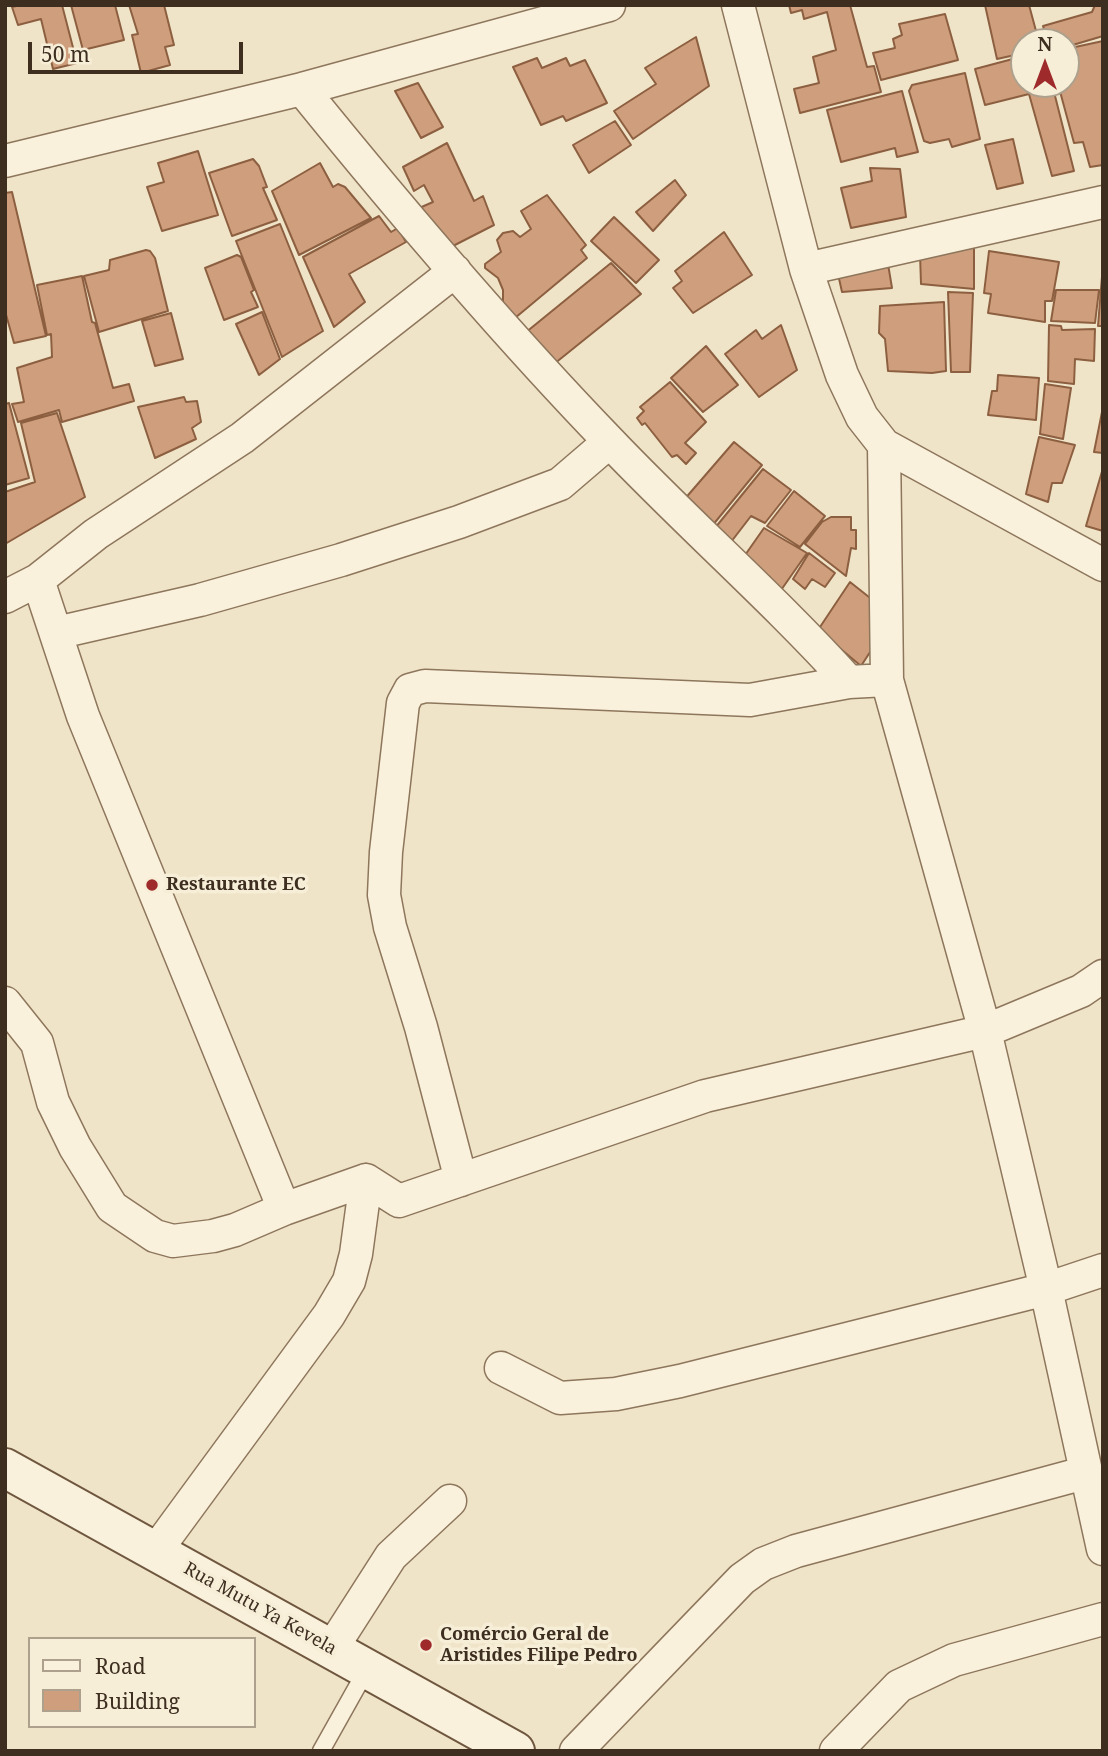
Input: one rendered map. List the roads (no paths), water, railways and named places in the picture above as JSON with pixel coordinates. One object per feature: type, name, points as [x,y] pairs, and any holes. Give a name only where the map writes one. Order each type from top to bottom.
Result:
[{"type":"main road","name":"Rua Mutu Ya Kevela","points":[[5,1468],[515,1751]]},
{"type":"street","points":[[5,160],[302,89],[609,5]]},
{"type":"street","points":[[738,5],[806,269],[842,375],[862,417],[884,445],[1103,565]]},
{"type":"street","points":[[302,89],[455,271],[609,442],[796,623],[849,682]]},
{"type":"street","points":[[806,269],[1103,202]]},
{"type":"street","points":[[5,597],[38,580],[96,534],[242,438],[455,271]]},
{"type":"street","points":[[56,633],[200,600],[460,523],[560,484],[609,442]]},
{"type":"street","points":[[884,445],[887,680],[985,1031],[1046,1289],[1084,1473],[1103,1549]]},
{"type":"street","points":[[38,580],[83,716],[284,1209]]},
{"type":"street","points":[[461,1180],[421,1027],[390,927],[384,895],[386,852],[403,703],[410,690],[425,686],[750,700],[849,682],[887,680]]},
{"type":"street","points":[[366,1180],[399,1201],[705,1096],[985,1031],[1081,990],[1103,976]]},
{"type":"street","points":[[5,1003],[37,1043],[53,1102],[75,1147],[112,1207],[155,1236],[173,1241],[192,1240],[234,1230],[366,1180]]},
{"type":"street","points":[[155,1552],[329,1315],[349,1281],[356,1254],[366,1180]]},
{"type":"street","points":[[501,1368],[560,1398],[616,1394],[680,1381],[1046,1289],[1103,1270]]},
{"type":"street","points":[[576,1751],[742,1580],[763,1564],[796,1551],[1084,1473]]},
{"type":"street","points":[[332,1648],[391,1556],[450,1501]]},
{"type":"street","points":[[836,1751],[899,1686],[954,1660],[1103,1619]]},
{"type":"lane","points":[[321,1751],[367,1669]]},
{"type":"place","name":"Restaurante EC","points":[[152,885]]},
{"type":"place","name":"Comércio Geral de Aristides Filipe Pedro","points":[[426,1645]]}]
